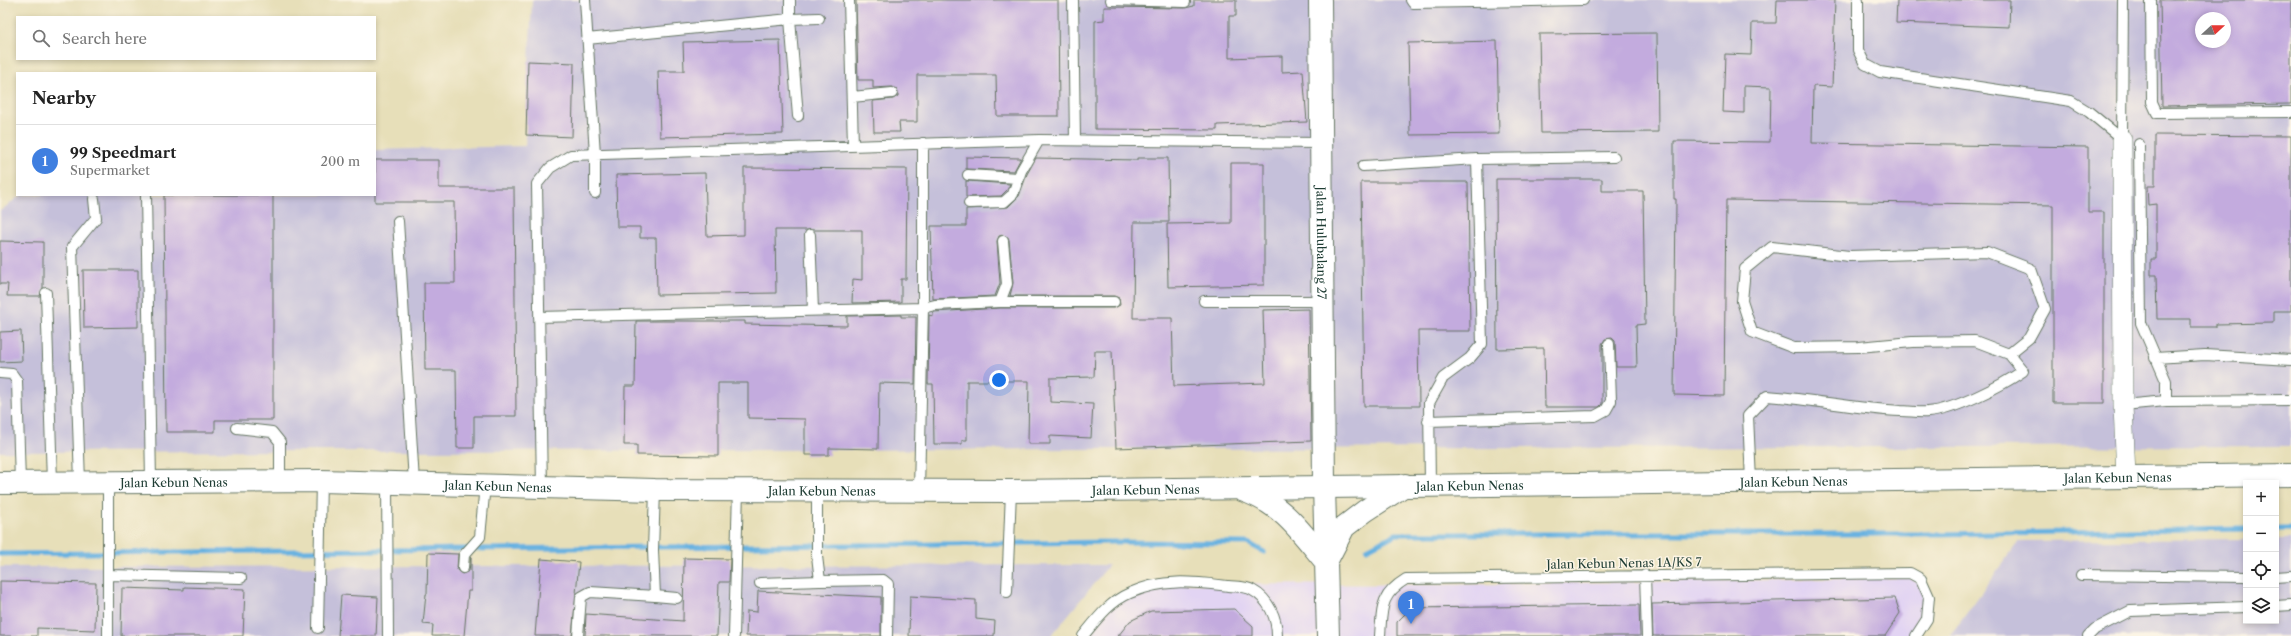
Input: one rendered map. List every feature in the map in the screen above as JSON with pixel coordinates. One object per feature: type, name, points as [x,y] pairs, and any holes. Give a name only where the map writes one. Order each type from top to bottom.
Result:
[{"type":"street","name":"Jalan Hulubalang 27","points":[[1320,0],[1324,486],[1328,636]]},
{"type":"street","points":[[2126,477],[2123,405],[2131,142]]},
{"type":"street","name":"Jalan Kebun Nenas","points":[[10,483],[151,481],[387,481],[542,488],[655,490],[1012,491],[2291,475]]},
{"type":"street","points":[[1235,488],[1260,496],[1292,520],[1326,552],[1344,527],[1364,511],[1405,486]]},
{"type":"lane","points":[[585,0],[595,154],[594,193]]},
{"type":"lane","points":[[790,0],[790,19],[798,116]]},
{"type":"lane","points":[[849,0],[853,145]]},
{"type":"lane","points":[[1073,0],[1075,140]]},
{"type":"lane","points":[[1111,0],[1185,2]]},
{"type":"lane","points":[[1411,0],[1413,3],[1583,0]]},
{"type":"lane","points":[[1858,0],[1858,50],[1865,64],[1880,72],[2071,101],[2131,142]]},
{"type":"lane","points":[[2123,0],[2141,324],[2166,381],[2166,401]]},
{"type":"lane","points":[[2151,0],[2152,102],[2157,113],[2291,112]]},
{"type":"lane","points":[[588,40],[790,19],[819,18]]},
{"type":"lane","points":[[852,96],[892,93]]},
{"type":"lane","points":[[969,203],[1004,202],[1013,194],[1018,178],[1039,140]]},
{"type":"lane","points":[[542,488],[537,184],[550,168],[571,155],[1039,140],[1322,143]]},
{"type":"lane","points":[[919,491],[923,308],[923,143]]},
{"type":"lane","points":[[1363,166],[1477,159],[1614,157]]},
{"type":"lane","points":[[1430,485],[1428,403],[1443,378],[1470,358],[1482,344],[1477,159]]},
{"type":"lane","points":[[968,175],[1018,178]]},
{"type":"lane","points":[[146,196],[151,481]]},
{"type":"lane","points":[[80,482],[72,247],[96,218],[94,199]]},
{"type":"lane","points":[[398,221],[414,482]]},
{"type":"lane","points":[[810,234],[812,310]]},
{"type":"lane","points":[[1000,302],[1007,284],[1003,242]]},
{"type":"lane","points":[[1751,481],[1748,416],[1767,396],[1802,398],[1871,409],[1929,412],[1965,401],[2002,385],[2023,371],[2009,354],[1975,341],[1912,342],[1859,347],[1794,348],[1752,332],[1742,301],[1745,269],[1772,247],[1849,256],[1987,252],[2030,269],[2045,309],[2029,338],[2009,354]]},
{"type":"lane","points":[[46,293],[52,482]]},
{"type":"lane","points":[[1204,301],[1323,301]]},
{"type":"lane","points":[[539,317],[923,308],[935,305],[1000,302],[1114,302]]},
{"type":"lane","points":[[1428,421],[1595,416],[1606,410],[1611,402],[1609,344]]},
{"type":"lane","points":[[2156,358],[2205,355],[2291,360]]},
{"type":"lane","points":[[0,373],[12,374],[17,381],[10,483]]},
{"type":"lane","points":[[2123,405],[2166,401],[2291,400]]},
{"type":"lane","points":[[237,428],[272,432],[280,442],[280,481]]},
{"type":"lane","points":[[318,628],[318,543],[321,481]]},
{"type":"lane","points":[[387,481],[388,636]]},
{"type":"lane","points":[[108,482],[108,636]]},
{"type":"lane","points":[[463,568],[464,555],[480,537],[485,485]]},
{"type":"lane","points":[[655,490],[655,596]]},
{"type":"lane","points":[[734,636],[738,490]]},
{"type":"lane","points":[[817,491],[817,549],[820,581]]},
{"type":"lane","points":[[1007,592],[1012,491]]},
{"type":"lane","name":"Jalan Kebun Nenas 1A/KS 7","points":[[1380,636],[1382,607],[1391,588],[1406,579],[1910,573],[1921,579],[1929,597],[1927,619],[1916,636]]},
{"type":"lane","points":[[108,575],[241,578]]},
{"type":"lane","points":[[1645,575],[1647,636]]},
{"type":"lane","points":[[2080,575],[2243,577]]},
{"type":"lane","points":[[2279,577],[2291,576]]},
{"type":"lane","points":[[760,583],[883,580],[888,584],[887,636]]},
{"type":"lane","points":[[1083,636],[1107,607],[1129,593],[1155,584],[1182,581],[1252,589],[1265,601],[1274,615],[1277,636]]},
{"type":"lane","points":[[578,636],[581,597],[590,592],[677,598]]},
{"type":"lane","points":[[2279,606],[2291,605]]},
{"type":"lane","points":[[2088,636],[2095,629],[2130,611],[2243,607]]},
{"type":"shaded area","points":[[532,0],[2291,0],[2291,446],[0,452],[0,211],[20,196],[376,196],[376,150],[525,146]]},
{"type":"shaded area","points":[[2243,539],[2243,624],[2279,624],[2279,539],[2291,539],[2291,636],[1950,636],[2019,541]]},
{"type":"shaded area","points":[[1109,565],[1051,636],[0,636],[0,567]]},
{"type":"shaded area","points":[[1909,578],[1919,583],[1925,597],[1923,619],[1910,636],[1089,636],[1109,610],[1132,595],[1179,584],[1436,585]]},
{"type":"building","points":[[856,0],[1058,0],[1059,116],[997,116],[996,75],[917,75],[917,122],[899,122],[900,132],[874,132],[873,101],[893,99],[898,96],[898,92],[892,87],[873,88],[873,80],[858,80]]},
{"type":"building","points":[[1194,0],[1236,0],[1236,16],[1229,16],[1229,58],[1282,56],[1282,72],[1303,71],[1307,122],[1217,125],[1217,130],[1095,129],[1095,21],[1104,20],[1104,7],[1185,8],[1194,6]]},
{"type":"building","points":[[1777,0],[1835,0],[1832,87],[1813,86],[1812,143],[2088,147],[2088,212],[2104,212],[2104,403],[2053,403],[2053,205],[1726,200],[1724,396],[1674,395],[1676,199],[1674,199],[1674,141],[1770,142],[1771,87],[1744,86],[1744,113],[1723,112],[1725,54],[1751,55],[1752,23],[1776,23]]},
{"type":"building","points":[[1897,0],[2010,0],[2009,27],[1896,23]]},
{"type":"building","points":[[2160,0],[2291,0],[2291,104],[2162,106]]},
{"type":"building","points":[[1657,33],[1658,132],[1541,133],[1539,34]]},
{"type":"building","points":[[780,40],[783,134],[660,137],[658,71],[684,71],[683,42]]},
{"type":"building","points":[[1497,41],[1499,134],[1410,135],[1408,43]]},
{"type":"building","points":[[528,61],[574,63],[572,137],[526,135]]},
{"type":"building","points":[[2155,135],[2291,136],[2291,311],[2273,311],[2273,323],[2216,324],[2216,327],[2191,327],[2191,319],[2157,319],[2156,275],[2151,275],[2151,259],[2156,259],[2156,204],[2148,205],[2147,186],[2155,186]]},
{"type":"building","points":[[966,157],[1021,158],[1014,171],[966,169]]},
{"type":"building","points":[[1036,158],[1137,160],[1137,158],[1168,158],[1169,222],[1134,222],[1133,318],[1172,318],[1174,386],[1265,383],[1263,310],[1309,309],[1311,441],[1116,448],[1112,351],[1095,351],[1094,377],[1050,378],[1050,402],[1093,404],[1091,438],[1050,436],[1050,444],[1028,444],[1029,381],[967,381],[967,440],[962,440],[962,444],[934,444],[933,384],[928,384],[929,315],[933,316],[933,312],[1000,308],[1114,308],[1120,305],[1119,298],[1114,296],[1010,296],[1013,283],[1009,240],[1008,237],[1003,235],[999,236],[997,241],[1000,283],[995,296],[933,299],[931,226],[966,226],[966,209],[1008,207],[1019,196],[1027,174]]},
{"type":"building","points":[[376,160],[439,160],[439,188],[514,188],[516,416],[474,416],[474,448],[457,448],[456,370],[425,370],[424,283],[455,283],[454,202],[375,202]]},
{"type":"building","points":[[1231,163],[1264,163],[1264,285],[1168,287],[1167,224],[1231,223]]},
{"type":"building","points":[[744,168],[907,169],[906,279],[901,279],[901,302],[852,303],[853,279],[862,280],[862,230],[775,230],[776,293],[657,295],[656,238],[640,238],[640,227],[617,227],[616,175],[705,173],[707,236],[744,235]]},
{"type":"building","points":[[1496,179],[1602,179],[1602,191],[1643,191],[1645,324],[1636,325],[1637,367],[1616,367],[1615,341],[1612,338],[1605,339],[1602,344],[1602,404],[1599,407],[1545,407],[1544,348],[1497,349]]},
{"type":"building","points":[[966,181],[1010,184],[1001,196],[966,197]]},
{"type":"building","points":[[1361,182],[1468,182],[1470,331],[1418,331],[1419,406],[1364,406]]},
{"type":"building","points":[[164,196],[273,196],[273,420],[215,420],[215,432],[166,432]]},
{"type":"building","points":[[0,241],[43,242],[43,288],[40,296],[7,296],[8,284],[0,284]]},
{"type":"building","points":[[83,270],[138,270],[138,327],[84,328]]},
{"type":"building","points":[[901,315],[901,317],[916,317],[915,384],[879,383],[878,449],[829,448],[829,455],[805,455],[805,419],[748,418],[748,383],[718,383],[718,456],[637,455],[637,445],[624,445],[625,386],[635,386],[636,321],[745,321],[745,324],[847,326],[847,316]]},
{"type":"building","points":[[21,331],[22,361],[0,362],[0,332]]},
{"type":"building","points":[[428,553],[458,554],[457,570],[462,574],[469,571],[471,556],[471,591],[468,591],[464,636],[432,636],[433,625],[423,624],[427,594]]},
{"type":"building","points":[[684,558],[730,559],[729,582],[719,582],[717,636],[585,636],[586,614],[683,621]]},
{"type":"building","points":[[541,559],[579,562],[572,636],[535,636]]},
{"type":"building","points":[[0,581],[96,583],[95,630],[37,628],[37,636],[0,636]]},
{"type":"building","points":[[184,587],[245,589],[243,636],[121,636],[122,588],[184,590]]},
{"type":"building","points":[[758,591],[881,597],[881,636],[746,636],[747,611],[757,612]]},
{"type":"building","points":[[341,595],[378,597],[376,636],[338,636]]},
{"type":"building","points":[[910,596],[976,600],[976,619],[995,621],[994,636],[909,636]]},
{"type":"building","points":[[1895,598],[1900,613],[1885,636],[1653,636],[1652,604]]},
{"type":"building","points":[[1639,605],[1640,636],[1397,636],[1397,622],[1411,608]]},
{"type":"building","points":[[1234,609],[1253,626],[1253,636],[1118,636],[1130,621],[1151,611]]},
{"type":"waterway","points":[[1367,549],[1396,534],[1937,534],[2243,529]]},
{"type":"waterway","points":[[2279,529],[2291,529]]},
{"type":"waterway","points":[[0,554],[1114,542],[1248,543],[1264,552]]},
{"type":"place","name":"99 Speedmart","points":[[1411,624]]}]
